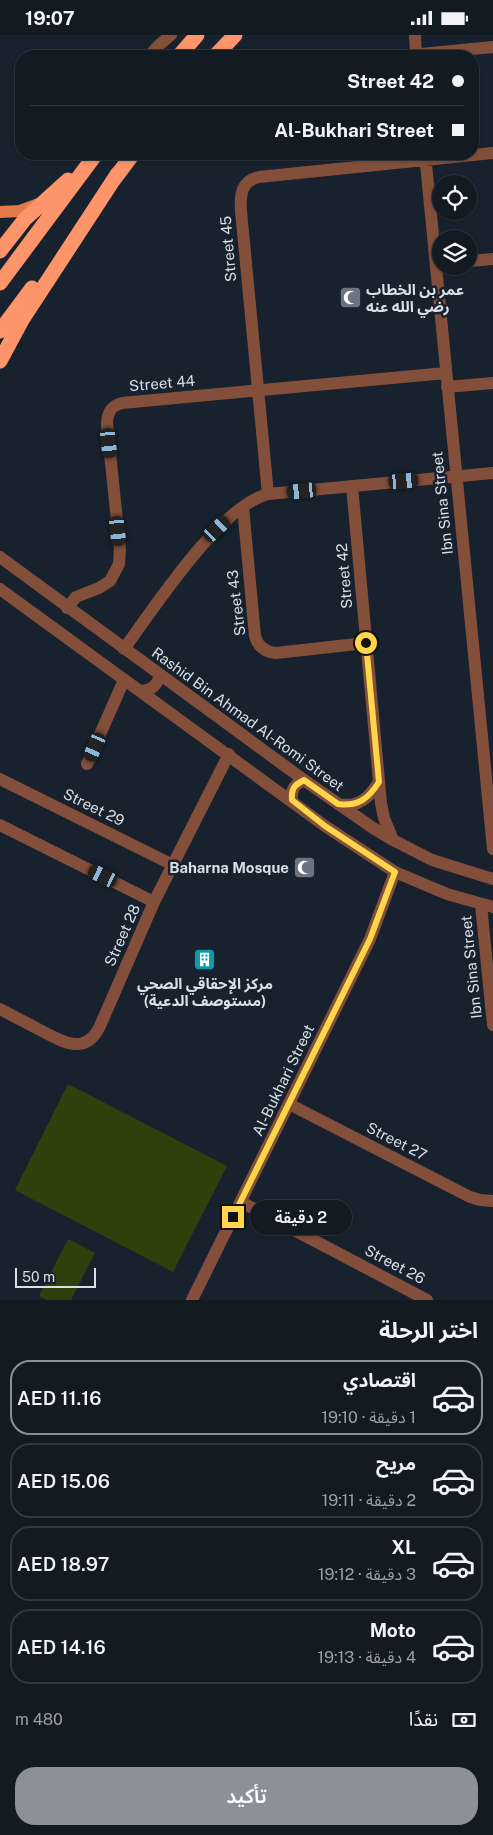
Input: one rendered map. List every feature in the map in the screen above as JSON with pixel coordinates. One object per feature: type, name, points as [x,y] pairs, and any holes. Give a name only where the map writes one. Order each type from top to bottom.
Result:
[{"type":"highway","points":[[184,50],[196,35]]},
{"type":"highway","points":[[221,50],[235,35]]},
{"type":"highway","points":[[0,283],[91,160]]},
{"type":"highway","points":[[0,331],[128,160]]},
{"type":"highway","points":[[0,251],[25,219],[75,173],[83,169]]},
{"type":"highway","points":[[0,361],[22,320],[118,173]]},
{"type":"main road","points":[[0,212],[20,211],[42,203]]},
{"type":"street","points":[[147,50],[159,35]]},
{"type":"street","points":[[154,50],[171,35]]},
{"type":"street","points":[[415,35],[416,50]]},
{"type":"street","points":[[464,50],[493,47]]},
{"type":"street","points":[[479,154],[493,153]]},
{"type":"street","points":[[83,169],[85,160]]},
{"type":"street","name":"Street 45","points":[[268,494],[241,211],[241,196],[244,186],[252,178],[258,177],[401,160]]},
{"type":"street","name":"Ibn Sina Street","points":[[426,160],[435,230]]},
{"type":"street","points":[[477,260],[493,259]]},
{"type":"street","name":"Ibn Sina Street","points":[[440,275],[447,387],[493,849]]},
{"type":"street","name":"Street 44","points":[[67,608],[76,597],[99,588],[110,581],[119,564],[120,549],[107,425],[108,413],[113,406],[122,403],[446,373]]},
{"type":"street","points":[[447,387],[493,383]]},
{"type":"street","points":[[124,649],[205,541],[242,507],[256,498],[268,494],[493,473]]},
{"type":"street","name":"Street 42","points":[[352,486],[382,810],[393,840]]},
{"type":"street","name":"Street 43","points":[[242,507],[255,636],[261,647],[268,652],[276,653],[366,643]]},
{"type":"street","name":"Rashid Bin Ahmad Al-Romi Street","points":[[3,563],[304,780],[393,840],[432,860],[493,879]]},
{"type":"street","points":[[0,589],[265,780],[325,826],[395,872],[446,894],[487,906]]},
{"type":"street","points":[[140,691],[150,690],[157,684],[160,675]]},
{"type":"street","points":[[87,764],[124,680]]},
{"type":"street","points":[[170,712],[169,702],[174,695],[182,691]]},
{"type":"street","name":"Street 28","points":[[0,1009],[69,1044],[89,1041],[97,1032],[154,902],[228,754]]},
{"type":"street","points":[[265,780],[273,778],[279,770],[278,761]]},
{"type":"street","name":"Street 29","points":[[0,779],[173,865]]},
{"type":"street","points":[[292,800],[292,791],[296,784],[304,780]]},
{"type":"street","points":[[338,804],[352,805],[361,802],[370,796],[379,782]]},
{"type":"street","points":[[0,825],[154,902]]},
{"type":"street","name":"Al-Bukhari Street","points":[[192,1300],[370,939],[395,872]]},
{"type":"street","name":"Ibn Sina Street","points":[[487,906],[493,1025]]},
{"type":"street","name":"Street 27","points":[[289,1104],[470,1197],[493,1201]]},
{"type":"street","name":"Street 26","points":[[241,1201],[427,1300]]},
{"type":"green space","points":[[68,1084],[227,1166],[173,1272],[15,1190]]},
{"type":"green space","points":[[68,1239],[95,1253],[71,1300],[47,1300],[39,1296]]},
{"type":"place","name":"عمر بن الخطاب رضي الله عنه","points":[[350,298]]},
{"type":"place","name":"Baharna Mosque","points":[[305,867]]},
{"type":"place","name":"مركز الإحقاقي الصحي (مستوصف الدعية)","points":[[205,960]]},
{"type":"route","points":[[233,1217],[370,939],[395,872],[378,859],[325,826],[292,800],[292,791],[296,784],[304,780],[338,804],[344,805],[357,804],[365,800],[379,782],[366,643]]}]
